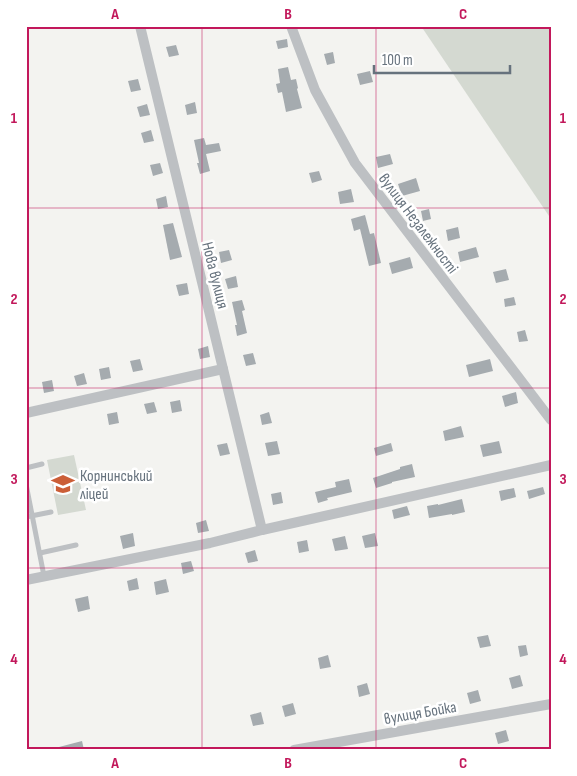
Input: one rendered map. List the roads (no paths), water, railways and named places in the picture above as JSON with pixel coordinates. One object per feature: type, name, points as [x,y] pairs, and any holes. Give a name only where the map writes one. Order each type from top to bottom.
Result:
[{"type":"street","name":"Нова вулиця","points":[[140,26],[262,530]]},
{"type":"street","name":"вулиця Незалежності","points":[[291,26],[315,90],[355,163],[551,420]]},
{"type":"street","points":[[26,413],[223,369]]},
{"type":"street","points":[[26,580],[210,543],[551,464]]},
{"type":"street","name":"вулиця Бойка","points":[[294,750],[551,704]]},
{"type":"lane","points":[[26,468],[42,464]]},
{"type":"lane","points":[[26,484],[44,576]]},
{"type":"lane","points":[[26,517],[51,512]]},
{"type":"lane","points":[[40,553],[76,545]]},
{"type":"place","name":"Корнинський ліцей","points":[[63,484]]}]
